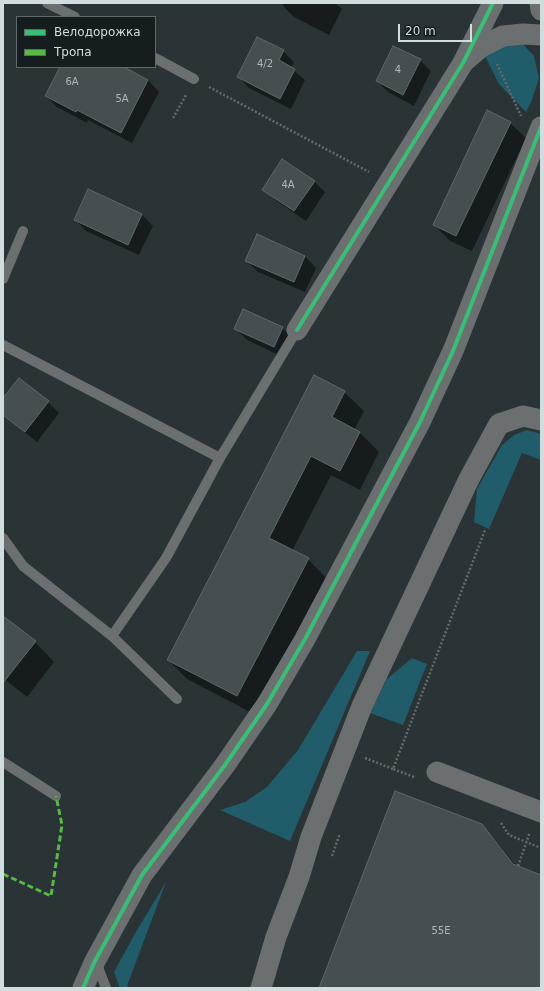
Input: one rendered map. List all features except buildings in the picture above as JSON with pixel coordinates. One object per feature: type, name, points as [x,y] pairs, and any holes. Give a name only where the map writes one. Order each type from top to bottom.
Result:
[{"type":"street","points":[[297,330],[463,63],[493,3]]},
{"type":"street","points":[[540,3],[541,10]]},
{"type":"street","points":[[463,63],[481,47],[502,36],[523,34],[541,35]]},
{"type":"street","points":[[84,988],[95,961],[142,874],[225,765],[267,704],[305,640],[420,422],[447,365],[540,131]]},
{"type":"street","points":[[261,988],[276,937],[299,877],[311,837],[362,706],[469,479],[499,424],[523,416],[541,420]]},
{"type":"street","points":[[429,776],[541,812]]},
{"type":"lane","points":[[47,3],[73,16]]},
{"type":"lane","points":[[156,59],[194,79]]},
{"type":"lane","points":[[3,279],[23,231]]},
{"type":"lane","points":[[112,636],[166,558],[220,458],[297,330]]},
{"type":"lane","points":[[3,345],[220,458]]},
{"type":"lane","points":[[3,538],[23,566],[112,636],[177,699]]},
{"type":"lane","points":[[3,762],[56,796]]},
{"type":"lane","points":[[95,961],[106,988]]},
{"type":"path","points":[[489,43],[527,129],[540,131]]},
{"type":"path","points":[[173,118],[194,79],[389,182]]},
{"type":"path","points":[[429,776],[393,769],[485,530]]},
{"type":"path","points":[[498,818],[509,835],[541,848]]},
{"type":"path","points":[[518,866],[527,842]]},
{"type":"shaded area","points":[[522,43],[534,56],[539,78],[532,100],[526,112],[499,84],[485,56],[499,46]]},
{"type":"shaded area","points":[[527,430],[541,434],[541,460],[522,453],[489,529],[474,522],[477,489],[502,445],[514,435]]},
{"type":"shaded area","points":[[357,651],[370,651],[290,841],[220,810],[245,802],[267,787],[298,750]]},
{"type":"shaded area","points":[[412,658],[427,664],[403,725],[370,713],[387,679]]},
{"type":"shaded area","points":[[166,882],[127,986],[132,988],[120,988],[114,972]]},
{"type":"marked path","points":[[3,874],[51,896],[62,825],[56,796]]},
{"type":"cycle path","points":[[297,330],[463,63],[493,3]]},
{"type":"cycle path","points":[[83,988],[95,961],[142,875],[225,765],[267,704],[305,639],[420,422],[453,351],[541,127]]}]
